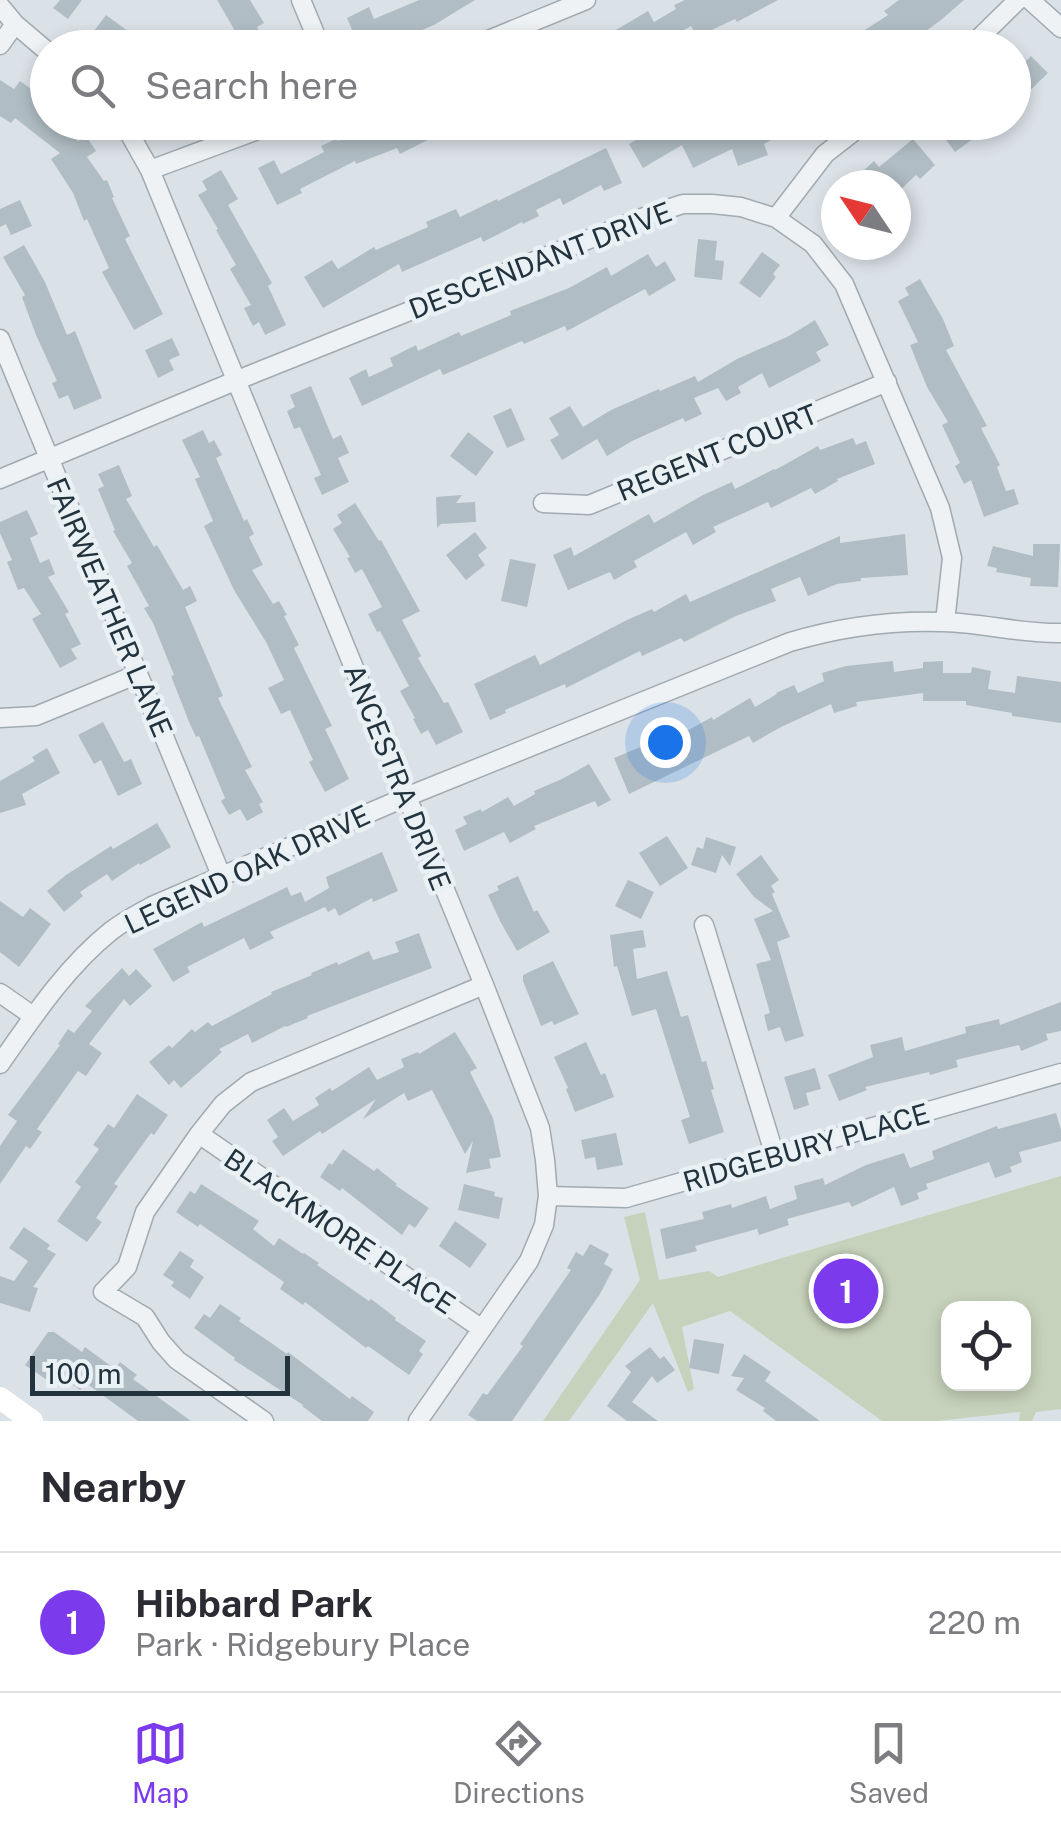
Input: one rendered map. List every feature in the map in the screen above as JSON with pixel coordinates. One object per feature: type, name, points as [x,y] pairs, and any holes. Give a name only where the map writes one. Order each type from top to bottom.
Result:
[{"type":"main road","points":[[0,1398],[22,1418]]},
{"type":"street","points":[[300,0],[313,30]]},
{"type":"street","points":[[513,30],[586,0]]},
{"type":"street","points":[[987,30],[1018,0]]},
{"type":"street","points":[[1030,0],[1061,28]]},
{"type":"street","points":[[0,6],[30,36]]},
{"type":"street","points":[[0,44],[16,24]]},
{"type":"street","name":"ANCESTRA DRIVE","points":[[133,140],[150,170],[540,1128],[548,1196],[544,1226],[529,1261],[418,1421]]},
{"type":"street","points":[[150,170],[231,140]]},
{"type":"street","points":[[776,218],[825,154],[843,140]]},
{"type":"street","name":"DESCENDANT DRIVE","points":[[0,479],[668,209],[683,204],[742,207],[776,218],[812,244],[844,284],[940,508],[952,558],[945,622]]},
{"type":"street","name":"FAIRWEATHER LANE","points":[[0,338],[221,875]]},
{"type":"street","name":"REGENT COURT","points":[[544,504],[589,504],[887,382]]},
{"type":"street","name":"LEGEND OAK DRIVE","points":[[0,1064],[33,1016],[83,956],[115,928],[152,906],[406,797],[790,642],[826,632],[870,624],[945,622],[1038,634],[1061,633]]},
{"type":"street","points":[[0,718],[36,716],[138,674]]},
{"type":"street","points":[[704,925],[775,1156]]},
{"type":"street","points":[[264,1421],[177,1360],[145,1317],[103,1292],[127,1266],[145,1212],[198,1134],[224,1104],[251,1082],[484,985]]},
{"type":"street","points":[[0,993],[33,1016]]},
{"type":"street","name":"RIDGEBURY PLACE","points":[[548,1196],[626,1198],[1061,1073]]},
{"type":"street","name":"BLACKMORE PLACE","points":[[198,1134],[482,1328]]},
{"type":"green space","points":[[1061,1176],[1061,1409],[1036,1412],[1032,1421],[1019,1421],[1020,1412],[937,1421],[882,1421],[730,1311],[682,1327],[694,1389],[688,1392],[653,1303],[569,1421],[543,1421],[640,1280],[624,1217],[645,1212],[659,1280],[709,1271],[718,1277]]},
{"type":"building","points":[[60,0],[82,0],[68,19],[53,8]]},
{"type":"building","points":[[217,0],[250,0],[264,23],[257,27],[259,30],[235,30]]},
{"type":"building","points":[[419,0],[475,0],[422,30],[352,30],[347,18],[369,7],[374,19]]},
{"type":"building","points":[[685,0],[778,0],[737,22],[735,19],[712,30],[693,30],[691,26],[684,30],[616,30],[648,11],[654,22],[676,9],[674,5]]},
{"type":"building","points":[[899,0],[964,0],[927,30],[865,30],[888,15],[884,11]]},
{"type":"building","points":[[106,15],[127,30],[95,30]]},
{"type":"building","points":[[1031,56],[1048,73],[1031,90]]},
{"type":"building","points":[[0,80],[14,89],[20,81],[30,88],[30,130],[15,118],[11,123],[0,116]]},
{"type":"building","points":[[43,140],[89,140],[96,151],[87,157],[107,180],[130,236],[125,239],[163,314],[134,330],[102,272],[109,268],[87,219],[84,221],[73,193],[51,159],[60,153]]},
{"type":"building","points":[[428,140],[400,154],[397,148],[356,164],[355,161],[277,205],[258,168],[274,160],[281,174],[324,152],[321,146],[338,141]]},
{"type":"building","points":[[636,140],[771,140],[764,144],[768,155],[738,166],[732,149],[693,168],[682,145],[643,168],[629,144]]},
{"type":"building","points":[[914,140],[935,165],[920,179],[916,175],[911,180],[911,170],[864,170],[874,161],[879,167]]},
{"type":"building","points":[[946,140],[971,140],[955,152]]},
{"type":"building","points":[[606,148],[622,183],[604,191],[601,185],[563,205],[560,198],[536,210],[539,216],[523,224],[483,242],[481,237],[402,272],[399,264],[323,308],[304,277],[332,260],[338,269],[374,247],[376,250],[428,227],[426,222],[456,209],[460,217],[498,201]]},
{"type":"building","points":[[221,170],[238,199],[228,205],[272,283],[268,286],[286,325],[265,335],[259,322],[253,326],[244,308],[251,305],[230,269],[236,265],[198,195],[207,190],[202,181]]},
{"type":"building","points":[[20,200],[32,226],[11,235],[6,224],[0,227],[0,209]]},
{"type":"building","points":[[698,239],[717,241],[715,260],[724,261],[722,280],[694,277]]},
{"type":"building","points":[[24,245],[67,335],[75,331],[102,398],[74,410],[68,395],[59,399],[52,383],[57,381],[36,335],[22,297],[25,295],[3,257]]},
{"type":"building","points":[[762,252],[780,265],[760,298],[739,283]]},
{"type":"building","points":[[648,254],[656,267],[665,261],[676,280],[649,296],[645,289],[567,331],[565,326],[524,344],[522,341],[443,375],[440,369],[362,406],[349,378],[366,369],[369,377],[393,366],[390,358],[416,345],[418,351],[459,332],[461,336],[607,267],[611,276]]},
{"type":"building","points":[[920,279],[954,346],[946,350],[987,426],[981,428],[1000,465],[997,467],[1006,491],[1014,489],[1019,504],[984,517],[971,480],[964,484],[955,466],[960,463],[942,425],[948,422],[927,387],[910,345],[918,342],[898,301],[909,295],[905,288]]},
{"type":"building","points":[[815,320],[829,345],[816,352],[821,361],[769,388],[762,373],[738,387],[741,393],[726,401],[718,388],[694,398],[702,414],[685,422],[683,418],[607,456],[597,439],[562,460],[550,440],[559,435],[549,418],[570,406],[583,427],[659,389],[695,376],[698,382]]},
{"type":"building","points":[[172,338],[180,355],[169,360],[174,370],[158,378],[145,350]]},
{"type":"building","points":[[311,386],[333,439],[341,435],[349,453],[338,458],[349,482],[322,495],[314,478],[321,475],[300,427],[294,429],[287,411],[295,407],[290,395]]},
{"type":"building","points":[[511,408],[525,440],[507,448],[493,416]]},
{"type":"building","points":[[203,430],[209,443],[214,440],[222,455],[216,458],[244,521],[247,519],[254,534],[249,537],[263,565],[252,570],[273,604],[279,601],[287,615],[284,616],[299,645],[294,648],[332,726],[325,729],[349,779],[325,792],[290,710],[281,714],[268,688],[284,680],[204,526],[213,521],[195,479],[200,477],[182,440]]},
{"type":"building","points":[[468,432],[494,452],[476,476],[450,456]]},
{"type":"building","points":[[853,438],[856,445],[866,441],[875,464],[837,479],[815,494],[811,488],[771,508],[768,502],[713,527],[716,532],[693,545],[686,532],[634,561],[637,567],[614,580],[610,572],[568,590],[553,555],[571,547],[574,556],[649,514],[654,523],[732,482],[735,489],[818,446],[820,450]]},
{"type":"building","points":[[119,465],[132,496],[126,499],[183,590],[190,586],[197,601],[185,607],[223,696],[218,698],[252,767],[245,770],[263,802],[259,804],[263,812],[247,821],[240,809],[229,815],[221,801],[225,798],[199,736],[196,737],[189,722],[171,676],[174,675],[144,608],[149,606],[127,566],[132,563],[113,531],[98,489],[104,486],[98,474]]},
{"type":"building","points":[[462,495],[456,503],[475,502],[476,522],[441,524],[437,528],[436,497]]},
{"type":"building","points":[[355,503],[381,540],[420,611],[402,620],[421,656],[418,658],[463,732],[436,745],[428,730],[421,734],[413,719],[400,691],[409,686],[368,614],[382,607],[362,569],[355,573],[333,529],[342,523],[337,515]]},
{"type":"building","points":[[27,510],[38,534],[30,538],[40,563],[49,559],[55,574],[48,577],[69,612],[65,614],[81,644],[71,649],[77,659],[60,668],[32,619],[41,614],[24,588],[18,590],[7,562],[12,560],[0,533],[0,522]]},
{"type":"building","points":[[475,532],[487,548],[478,555],[485,565],[466,580],[446,555]]},
{"type":"building","points":[[905,534],[908,575],[861,578],[808,596],[800,577],[771,589],[776,601],[684,642],[681,638],[642,656],[640,651],[490,720],[474,684],[535,655],[540,665],[686,594],[690,602],[840,536],[840,543]]},
{"type":"building","points":[[1033,544],[1060,544],[1058,587],[1030,586],[1031,578],[996,572],[997,568],[987,566],[993,546],[1033,556]]},
{"type":"building","points":[[510,559],[536,564],[527,607],[501,601]]},
{"type":"building","points":[[893,661],[894,672],[923,668],[923,662],[943,661],[943,673],[971,673],[972,667],[991,671],[988,689],[1015,693],[1017,676],[1061,682],[1061,723],[1012,716],[966,705],[966,701],[923,701],[923,693],[856,702],[857,706],[834,713],[831,704],[753,743],[749,736],[629,794],[614,758],[671,731],[674,738],[750,698],[755,707],[794,685],[798,693],[824,681],[822,673]]},
{"type":"building","points":[[103,722],[124,762],[131,759],[142,784],[118,796],[101,760],[94,764],[78,735]]},
{"type":"building","points":[[47,748],[60,773],[22,794],[26,805],[0,813],[0,781],[35,761],[32,757]]},
{"type":"building","points":[[589,764],[611,800],[598,807],[595,801],[534,826],[536,829],[510,843],[504,832],[464,851],[455,830],[467,824],[463,817],[481,809],[482,812],[508,797],[514,806],[534,791]]},
{"type":"building","points":[[157,823],[171,847],[112,881],[107,874],[80,892],[83,896],[64,912],[47,891],[111,846],[113,849]]},
{"type":"building","points":[[667,836],[688,868],[660,886],[639,853]]},
{"type":"building","points":[[706,837],[736,847],[730,866],[722,855],[716,873],[691,865],[697,847],[703,849]]},
{"type":"building","points":[[382,852],[398,891],[373,902],[372,898],[339,916],[335,908],[328,912],[325,907],[270,932],[274,938],[250,950],[244,938],[187,967],[190,972],[173,982],[153,949],[202,922],[204,927],[287,887],[291,896],[301,892],[305,902],[329,888],[326,877]]},
{"type":"building","points":[[761,855],[779,880],[771,886],[775,892],[772,894],[790,937],[777,942],[804,1036],[785,1042],[780,1027],[768,1031],[764,1015],[770,1013],[756,964],[771,960],[754,919],[773,911],[754,897],[736,874]]},
{"type":"building","points":[[518,876],[534,912],[537,910],[550,932],[517,951],[488,895]]},
{"type":"building","points":[[628,880],[654,892],[641,919],[615,906]]},
{"type":"building","points":[[0,901],[23,917],[30,908],[51,924],[19,967],[0,952]]},
{"type":"building","points":[[643,930],[646,947],[633,949],[637,979],[667,971],[681,1017],[688,1015],[702,1062],[706,1061],[724,1132],[689,1144],[681,1120],[690,1117],[656,1009],[632,1016],[617,966],[614,967],[610,935]]},
{"type":"building","points":[[419,933],[432,968],[307,1016],[252,1043],[248,1034],[219,1049],[222,1052],[181,1088],[174,1080],[169,1085],[149,1062],[192,1029],[195,1032],[208,1022],[212,1026],[271,992],[337,962],[338,965],[369,951],[373,960],[399,952],[395,942]]},
{"type":"building","points":[[553,961],[579,1014],[541,1026],[523,975]]},
{"type":"building","points":[[122,968],[129,976],[136,969],[152,986],[130,1006],[124,999],[89,1044],[102,1053],[86,1076],[78,1071],[37,1129],[42,1132],[30,1149],[26,1146],[0,1184],[0,1146],[17,1121],[8,1115],[68,1029],[74,1033],[92,1011],[85,1006]]},
{"type":"building","points":[[1061,1002],[1061,1031],[1046,1034],[1048,1040],[1021,1051],[1019,1045],[956,1060],[958,1067],[865,1087],[867,1090],[839,1101],[828,1075],[873,1057],[870,1045],[902,1037],[905,1051],[966,1033],[965,1027],[999,1019],[1000,1025]]},
{"type":"building","points":[[455,1032],[477,1068],[470,1072],[493,1118],[501,1157],[489,1159],[491,1168],[466,1173],[473,1141],[465,1154],[432,1090],[408,1101],[404,1093],[363,1119],[376,1099],[283,1156],[272,1141],[278,1137],[267,1120],[284,1108],[293,1121],[319,1105],[315,1098],[330,1088],[332,1091],[369,1067],[377,1080],[404,1067],[401,1059],[419,1054]]},
{"type":"building","points":[[586,1042],[614,1097],[575,1112],[554,1057]]},
{"type":"building","points":[[815,1068],[821,1089],[806,1093],[809,1105],[794,1110],[784,1077]]},
{"type":"building","points":[[137,1094],[168,1115],[114,1184],[118,1186],[96,1218],[102,1222],[87,1242],[57,1221],[81,1187],[75,1182],[99,1149],[93,1145],[108,1124],[114,1128]]},
{"type":"building","points":[[1056,1113],[1061,1141],[1019,1152],[1022,1162],[1010,1167],[1012,1172],[995,1178],[989,1162],[926,1184],[928,1189],[917,1193],[919,1199],[901,1206],[894,1187],[852,1207],[849,1202],[787,1219],[789,1225],[759,1235],[757,1229],[695,1246],[697,1251],[666,1259],[660,1229],[704,1219],[702,1212],[731,1204],[732,1208],[766,1196],[770,1209],[797,1199],[794,1186],[823,1178],[825,1185],[866,1165],[904,1153],[910,1168],[934,1159],[932,1151],[997,1126],[998,1129]]},
{"type":"building","points":[[616,1133],[623,1165],[597,1170],[595,1157],[585,1159],[581,1140]]},
{"type":"building","points":[[343,1149],[374,1171],[377,1168],[429,1208],[415,1228],[409,1224],[402,1235],[342,1188],[340,1191],[320,1177]]},
{"type":"building","points":[[201,1184],[259,1221],[253,1229],[274,1246],[279,1238],[304,1253],[426,1341],[419,1351],[423,1354],[409,1375],[305,1302],[303,1305],[280,1289],[284,1282],[176,1212],[190,1191],[195,1194]]},
{"type":"building","points":[[464,1184],[503,1198],[499,1219],[458,1210]]},
{"type":"building","points":[[455,1221],[487,1244],[470,1268],[439,1246]]},
{"type":"building","points":[[24,1227],[50,1245],[47,1249],[56,1254],[33,1287],[38,1288],[30,1312],[0,1303],[0,1276],[14,1281],[28,1261],[9,1248]]},
{"type":"building","points":[[590,1244],[609,1254],[604,1264],[613,1269],[600,1294],[512,1421],[477,1421],[468,1415],[523,1346],[520,1344],[571,1270],[567,1268],[576,1252],[583,1256]]},
{"type":"building","points":[[180,1251],[194,1260],[190,1267],[204,1277],[190,1299],[163,1275]]},
{"type":"building","points":[[220,1304],[350,1399],[352,1396],[374,1412],[368,1421],[322,1421],[194,1328],[204,1314],[210,1318]]},
{"type":"building","points":[[48,1332],[54,1332],[82,1352],[85,1347],[115,1369],[120,1362],[137,1375],[133,1379],[191,1421],[138,1421],[86,1383],[80,1390],[54,1371],[47,1380],[25,1365]]},
{"type":"building","points":[[694,1339],[724,1344],[719,1374],[689,1368]]},
{"type":"building","points":[[650,1347],[675,1370],[657,1383],[652,1376],[632,1402],[658,1421],[627,1421],[607,1406],[631,1372],[625,1366]]},
{"type":"building","points":[[744,1354],[771,1372],[765,1381],[820,1421],[776,1421],[763,1411],[765,1408],[736,1390],[744,1378],[731,1376]]},
{"type":"place","name":"Hibbard Park","points":[[846,1291]]}]
